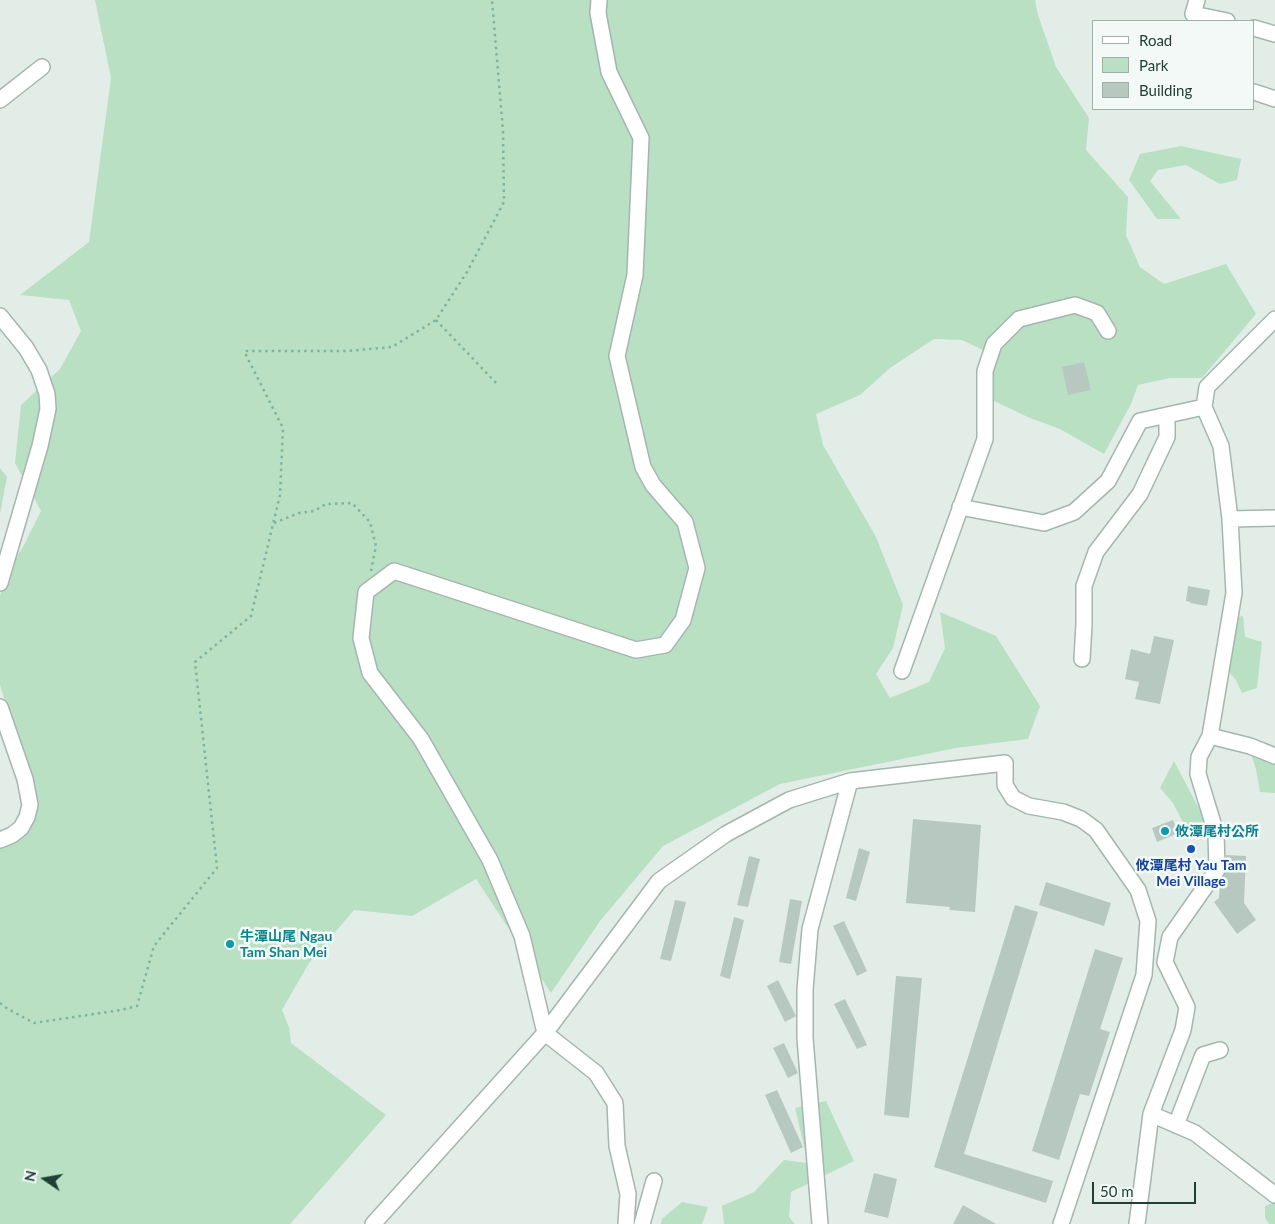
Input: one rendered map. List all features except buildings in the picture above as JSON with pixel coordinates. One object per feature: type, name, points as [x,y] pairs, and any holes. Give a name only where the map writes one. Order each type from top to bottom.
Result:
[{"type":"street","points":[[599,0],[598,13],[609,72],[641,138],[635,275],[617,356],[643,468],[653,484],[685,522],[697,568],[683,620],[665,645],[636,650],[394,571],[366,592],[361,638],[370,673],[422,739],[490,860],[522,936],[545,1033],[596,1073],[614,1103],[617,1146],[628,1194],[626,1224]]},
{"type":"street","points":[[1195,7],[1225,20]]},
{"type":"street","points":[[1255,28],[1275,34]]},
{"type":"street","points":[[0,100],[42,67]]},
{"type":"street","points":[[1255,92],[1275,99]]},
{"type":"street","points":[[902,671],[985,439],[985,371],[994,344],[1019,318],[1075,305],[1097,313],[1108,331]]},
{"type":"street","points":[[0,316],[26,348],[39,370],[47,394],[48,409],[40,446],[0,583]]},
{"type":"street","points":[[1137,1224],[1151,1114],[1183,1030],[1187,1007],[1165,962],[1170,938],[1217,870],[1216,833],[1198,774],[1199,757],[1210,736],[1234,592],[1230,519],[1221,446],[1204,407],[1207,386],[1275,318]]},
{"type":"street","points":[[960,507],[1044,523],[1074,512],[1108,481],[1140,421],[1204,407]]},
{"type":"street","points":[[1082,659],[1084,586],[1096,552],[1140,494],[1167,437],[1167,415]]},
{"type":"street","points":[[1230,519],[1275,518]]},
{"type":"street","points":[[0,707],[25,779],[30,805],[27,817],[21,828],[12,835],[0,840]]},
{"type":"street","points":[[1210,736],[1250,746],[1275,756]]},
{"type":"street","points":[[373,1224],[545,1033],[659,881],[726,834],[789,800],[850,781],[1005,762],[1005,785],[1013,798],[1029,806],[1063,812],[1081,819],[1096,830],[1138,890],[1148,921],[1144,975],[1061,1224]]},
{"type":"street","points":[[820,1224],[805,1038],[807,964],[810,928],[850,781]]},
{"type":"street","points":[[1176,1125],[1203,1055],[1220,1050]]},
{"type":"street","points":[[1151,1114],[1195,1133],[1275,1195]]},
{"type":"street","points":[[642,1224],[654,1181]]},
{"type":"path","points":[[0,1003],[34,1023],[137,1006],[154,946],[217,868],[195,662],[251,616],[280,495],[283,428],[245,351],[347,351],[392,347],[436,320],[467,272],[504,202],[503,131],[492,0]]},
{"type":"path","points":[[436,320],[498,385]]},
{"type":"path","points":[[274,523],[314,511],[326,504],[352,503],[370,522],[376,546],[366,592]]},
{"type":"green space","points":[[95,0],[1035,0],[1038,15],[1056,67],[1089,118],[1086,150],[1128,197],[1126,235],[1140,267],[1164,284],[1226,264],[1256,314],[1202,378],[1170,378],[1138,385],[1131,404],[1104,454],[1060,429],[1030,418],[992,400],[985,351],[962,340],[934,339],[890,368],[860,395],[816,414],[823,445],[876,537],[903,605],[893,648],[876,674],[890,698],[929,682],[945,648],[940,612],[996,636],[1040,706],[1028,739],[956,748],[780,784],[663,846],[600,921],[551,993],[476,879],[412,916],[354,910],[309,963],[282,1010],[289,1027],[291,1043],[386,1115],[290,1224],[0,1224],[0,846],[34,797],[0,685],[0,596],[5,576],[24,545],[41,511],[15,463],[21,405],[60,369],[81,331],[69,300],[20,295],[89,242],[111,78]]},
{"type":"green space","points":[[1181,146],[1241,159],[1237,180],[1220,184],[1186,165],[1158,170],[1150,181],[1181,219],[1157,219],[1129,180],[1140,154]]},
{"type":"green space","points":[[0,468],[7,477],[0,514]]},
{"type":"green space","points":[[1243,616],[1245,637],[1262,642],[1257,688],[1242,693],[1236,680],[1228,671],[1225,619]]},
{"type":"green space","points":[[1251,754],[1275,755],[1275,793],[1260,792]]},
{"type":"green space","points":[[1174,761],[1205,820],[1189,834],[1173,803],[1160,788]]},
{"type":"green space","points":[[826,1101],[854,1161],[791,1192],[789,1217],[795,1224],[724,1224],[722,1206],[754,1192],[784,1160],[808,1163],[795,1108]]},
{"type":"green space","points":[[682,1202],[708,1207],[702,1224],[661,1224],[662,1219]]},
{"type":"green space","points":[[1275,1202],[1275,1224],[1269,1224],[1265,1218],[1265,1206]]},
{"type":"place","name":"攸潭尾村公所","points":[[1165,831]]},
{"type":"place","name":"攸潭尾村 Yau Tam Mei Village","points":[[1191,849]]},
{"type":"place","name":"牛潭山尾 Ngau Tam Shan Mei","points":[[230,944]]}]
